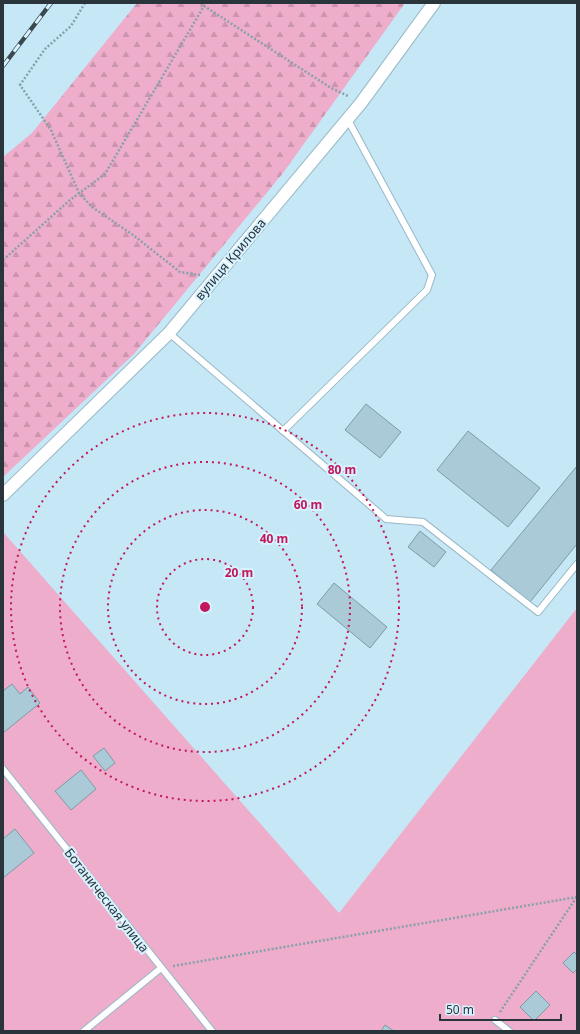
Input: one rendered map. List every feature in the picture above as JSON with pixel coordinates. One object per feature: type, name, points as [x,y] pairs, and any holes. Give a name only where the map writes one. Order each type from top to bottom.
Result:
[{"type":"street","name":"вулиця Крилова","points":[[3,495],[169,333],[348,120],[434,3]]},
{"type":"lane","points":[[283,431],[427,290],[432,275],[348,120]]},
{"type":"lane","points":[[169,333],[386,519],[423,522],[538,612],[577,564]]},
{"type":"lane","name":"Ботаническая улица","points":[[3,768],[212,1031]]},
{"type":"lane","points":[[84,1031],[161,968]]},
{"type":"lane","points":[[494,1020],[509,1031]]},
{"type":"path","points":[[85,3],[71,26],[45,49],[20,85],[50,130],[79,193],[92,207],[133,235],[180,272],[216,277]]},
{"type":"path","points":[[201,3],[331,88],[361,103]]},
{"type":"path","points":[[3,260],[70,200],[105,174],[204,6]]},
{"type":"path","points":[[161,968],[577,897]]},
{"type":"path","points":[[494,1020],[577,897]]},
{"type":"green space","points":[[137,3],[405,3],[283,173],[134,354],[3,477],[3,157],[32,133]]},
{"type":"green space","points":[[3,532],[339,913],[577,608],[577,1031],[3,1031]]},
{"type":"building","points":[[366,404],[401,432],[380,458],[345,430]]},
{"type":"building","points":[[468,431],[540,488],[508,527],[437,470]]},
{"type":"building","points":[[577,466],[577,544],[530,602],[491,570]]},
{"type":"building","points":[[420,531],[446,552],[434,567],[408,547]]},
{"type":"building","points":[[334,583],[387,627],[370,648],[317,604]]},
{"type":"building","points":[[12,684],[20,694],[28,687],[40,703],[3,733],[3,691]]},
{"type":"building","points":[[104,748],[115,763],[105,771],[93,756]]},
{"type":"building","points":[[81,770],[96,789],[71,810],[55,791]]},
{"type":"building","points":[[15,829],[34,853],[3,878],[3,839]]},
{"type":"building","points":[[574,952],[577,955],[577,969],[573,973],[563,963]]},
{"type":"building","points":[[536,991],[550,1005],[534,1021],[520,1007]]},
{"type":"building","points":[[385,1025],[394,1031],[381,1031]]},
{"type":"railway","points":[[3,66],[51,3]]}]
